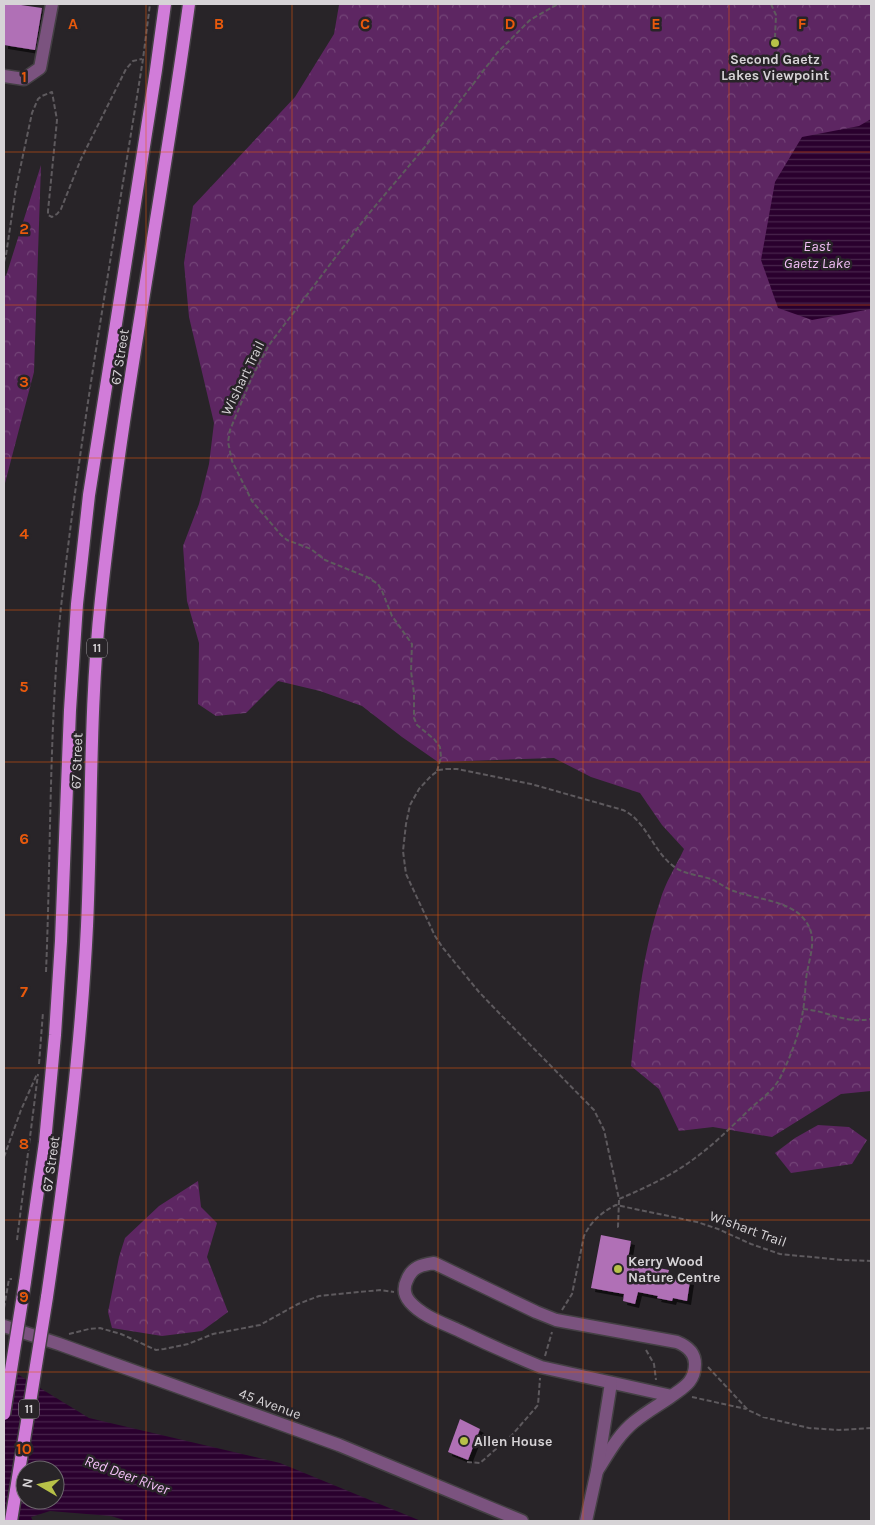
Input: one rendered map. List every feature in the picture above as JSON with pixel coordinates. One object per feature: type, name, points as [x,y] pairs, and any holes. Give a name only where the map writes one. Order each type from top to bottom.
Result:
[{"type":"main road","name":"67 Street","points":[[4,1414],[17,1281],[45,1142],[61,941],[70,710],[77,604],[89,495],[165,4]]},
{"type":"main road","name":"67 Street","points":[[11,1521],[69,1146],[80,1038],[87,926],[94,710],[100,603],[113,498],[189,4]]},
{"type":"street","points":[[4,76],[24,79],[40,68],[52,4]]},
{"type":"street","points":[[596,1471],[628,1428],[681,1390],[693,1378],[695,1366],[693,1353],[677,1342],[556,1320],[434,1263],[418,1266],[408,1276],[404,1290],[409,1301],[430,1317],[542,1367],[672,1396]]},
{"type":"street","name":"45 Avenue","points":[[4,1326],[339,1445],[522,1521]]},
{"type":"street","points":[[586,1521],[612,1383]]},
{"type":"path","name":"Wishart Trail","points":[[437,771],[441,757],[440,747],[434,739],[417,725],[414,718],[414,693],[411,671],[412,644],[392,616],[378,584],[367,577],[325,560],[311,549],[281,536],[252,501],[232,461],[228,442],[230,430],[252,376],[269,345],[366,217],[424,148],[496,53],[530,20],[558,4]]},
{"type":"path","points":[[771,4],[776,15],[775,37]]},
{"type":"path","points":[[4,262],[19,170],[32,113],[38,99],[52,92],[57,120],[48,211],[52,217],[61,209],[81,159],[126,69],[133,61],[143,59]]},
{"type":"path","points":[[619,1199],[686,1165],[715,1143],[767,1095],[778,1082],[800,1026],[813,940],[808,924],[789,908],[731,890],[711,879],[685,873],[668,861],[655,847],[639,823],[631,814],[623,810],[532,784],[457,769],[437,771],[415,794],[408,813],[402,858],[410,883],[435,936],[443,948],[479,992],[594,1110],[604,1130],[619,1199],[619,1229]]},
{"type":"path","points":[[803,1009],[817,1010],[853,1021],[871,1019]]},
{"type":"path","points":[[4,1157],[21,1110],[38,1072],[17,1241]]},
{"type":"path","points":[[467,1462],[480,1464],[512,1434],[538,1405],[542,1367],[556,1320],[572,1294],[584,1236],[588,1227],[604,1212],[619,1205]]},
{"type":"path","name":"Wishart Trail","points":[[619,1205],[718,1228],[751,1244],[780,1254],[871,1261]]},
{"type":"path","points":[[14,1272],[17,1281]]},
{"type":"path","points":[[4,1308],[9,1279],[17,1281]]},
{"type":"path","points":[[64,1336],[100,1328],[120,1334],[156,1350],[164,1350],[188,1344],[213,1334],[260,1325],[298,1304],[328,1294],[380,1290],[393,1292],[409,1301]]},
{"type":"path","points":[[642,1336],[655,1367],[654,1392]]},
{"type":"path","points":[[693,1353],[748,1410]]},
{"type":"path","points":[[690,1396],[748,1410],[776,1421],[809,1428],[839,1430],[871,1428]]},
{"type":"green space","points":[[871,4],[871,1091],[841,1094],[772,1137],[713,1127],[679,1131],[659,1089],[631,1066],[641,983],[649,941],[662,894],[684,849],[662,825],[640,793],[591,777],[554,758],[438,762],[362,706],[320,691],[278,681],[246,713],[216,716],[198,704],[199,643],[187,601],[183,546],[199,504],[209,464],[214,423],[189,317],[184,263],[193,206],[295,97],[334,34],[339,5]]},
{"type":"green space","points":[[41,165],[34,372],[4,487],[4,275],[6,276]]},
{"type":"green space","points":[[818,1125],[849,1127],[867,1140],[852,1164],[791,1173],[775,1153],[795,1138]]},
{"type":"green space","points":[[198,1181],[201,1207],[217,1223],[207,1257],[228,1312],[202,1331],[162,1336],[112,1328],[108,1312],[119,1257],[125,1238],[159,1206]]},
{"type":"water","name":"East Gaetz Lake","points":[[871,119],[871,309],[812,320],[778,308],[761,260],[775,182],[802,137],[859,126]]},
{"type":"water","name":"Red Deer River","points":[[4,1366],[89,1418],[280,1463],[421,1521],[127,1521],[111,1516],[50,1511],[31,1517],[33,1521],[4,1521]]},
{"type":"building","points":[[4,4],[42,8],[35,50],[4,45]]},
{"type":"building","name":"Kerry Wood Nature Centre","points":[[601,1235],[631,1241],[628,1259],[643,1262],[643,1265],[669,1270],[668,1274],[673,1275],[672,1278],[690,1281],[687,1301],[673,1298],[672,1301],[638,1292],[635,1304],[623,1301],[624,1294],[591,1288]]},
{"type":"building","name":"Allen House","points":[[460,1419],[480,1429],[468,1460],[448,1452]]},
{"type":"place","name":"Second Gaetz Lakes Viewpoint","points":[[775,43]]},
{"type":"place","name":"Kerry Wood Nature Centre","points":[[618,1269]]},
{"type":"place","name":"Allen House","points":[[464,1441]]}]
